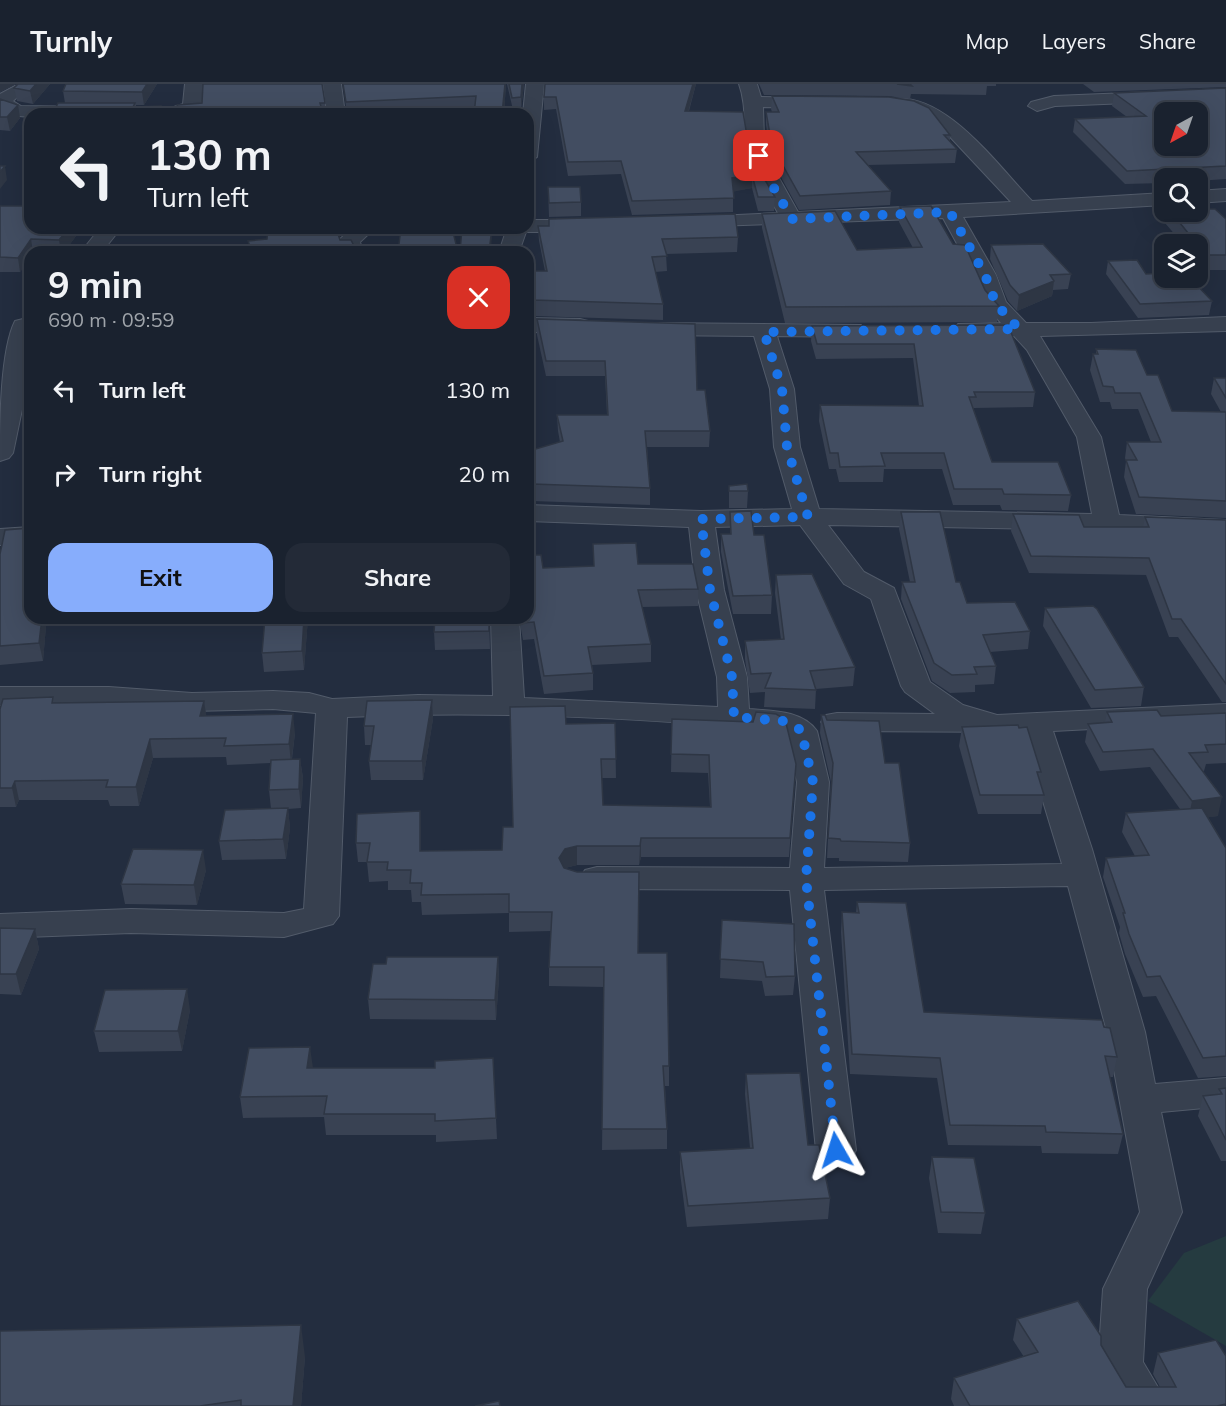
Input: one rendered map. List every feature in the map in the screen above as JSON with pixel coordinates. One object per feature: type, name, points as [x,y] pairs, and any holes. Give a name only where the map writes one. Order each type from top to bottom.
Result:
[{"type":"street","points":[[189,108],[192,107],[194,84]]},
{"type":"street","points":[[332,84],[335,108]]},
{"type":"street","points":[[531,108],[535,84]]},
{"type":"street","points":[[748,84],[756,102],[755,140],[764,171],[792,219]]},
{"type":"street","points":[[1107,84],[1125,97]]},
{"type":"street","points":[[15,91],[4,100],[6,106],[24,111]]},
{"type":"street","points":[[1038,106],[1054,101],[1226,94]]},
{"type":"street","points":[[756,102],[829,103]]},
{"type":"street","points":[[876,103],[918,107],[943,119],[1026,206]]},
{"type":"street","points":[[1211,196],[1226,213]]},
{"type":"street","points":[[673,225],[1154,200]]},
{"type":"street","points":[[950,212],[985,275],[996,304],[1036,347],[1089,436],[1107,522]]},
{"type":"street","points":[[534,226],[605,226]]},
{"type":"street","points":[[96,246],[106,234]]},
{"type":"street","points":[[352,246],[350,240],[358,234]]},
{"type":"street","points":[[944,329],[1091,330],[1226,324]]},
{"type":"street","points":[[534,325],[599,327]]},
{"type":"street","points":[[0,453],[22,394],[15,349],[23,326]]},
{"type":"street","points":[[634,328],[764,332],[876,330]]},
{"type":"street","points":[[764,332],[782,389],[787,447],[808,517],[854,578],[884,594],[916,686],[952,712],[996,724]]},
{"type":"street","points":[[534,513],[701,519],[808,517],[1107,522],[1226,528]]},
{"type":"street","points":[[701,519],[710,590],[732,677],[734,717]]},
{"type":"street","points":[[0,537],[24,535]]},
{"type":"street","points":[[505,624],[509,706]]},
{"type":"street","points":[[0,696],[109,696],[192,702],[273,700],[309,702],[332,708],[418,704],[509,706],[783,721],[996,724],[1226,714]]},
{"type":"street","points":[[0,926],[131,921],[284,925],[321,916],[332,708]]},
{"type":"street","points":[[783,721],[801,730],[813,782],[806,879],[836,1150]]},
{"type":"street","points":[[1036,722],[1126,1032],[1161,1212],[1125,1289],[1120,1365],[1146,1406]]},
{"type":"street","points":[[578,878],[806,879],[1082,875]]},
{"type":"street","points":[[1140,1099],[1226,1092]]},
{"type":"green space","points":[[1226,1236],[1226,1346],[1148,1301],[1184,1253]]},
{"type":"building","points":[[18,84],[36,84],[30,91],[14,88]]},
{"type":"building","points":[[66,84],[147,84],[142,92],[63,91]]},
{"type":"building","points":[[203,84],[322,84],[325,103],[320,103],[321,108],[177,108],[177,105],[202,103]]},
{"type":"building","points":[[343,84],[505,84],[503,108],[475,108],[476,96],[346,102]]},
{"type":"building","points":[[509,84],[522,84],[521,97],[512,98]]},
{"type":"building","points":[[545,84],[693,84],[685,111],[743,112],[750,154],[775,197],[758,197],[752,175],[732,178],[734,198],[632,201],[621,161],[568,162],[556,97],[544,97]]},
{"type":"building","points":[[1226,88],[1226,166],[1127,171],[1075,119],[1146,116],[1114,93]]},
{"type":"building","points":[[772,96],[889,97],[914,101],[929,108],[950,135],[944,135],[957,149],[856,152],[891,191],[800,196],[772,146],[766,112],[779,112]]},
{"type":"building","points":[[0,99],[18,105],[7,117],[0,117]]},
{"type":"building","points":[[58,103],[135,103],[133,107],[161,106],[161,108],[56,108]]},
{"type":"building","points":[[548,187],[580,187],[581,202],[549,203]]},
{"type":"building","points":[[0,206],[24,206],[24,234],[64,234],[59,240],[31,239],[24,246],[18,258],[0,257]]},
{"type":"building","points":[[931,206],[953,244],[965,245],[985,290],[999,306],[786,307],[762,214],[835,211],[857,250],[922,247],[900,207]]},
{"type":"building","points":[[1208,209],[1215,209],[1226,219],[1226,255],[1208,255],[1208,234],[1189,234],[1179,222],[1208,222]]},
{"type":"building","points":[[735,214],[738,237],[662,239],[667,256],[652,257],[663,304],[534,300],[534,271],[547,271],[538,226],[549,226],[549,219]]},
{"type":"building","points":[[267,234],[338,234],[340,240],[351,240],[354,246],[250,246],[248,241],[267,239]]},
{"type":"building","points":[[400,234],[454,234],[456,246],[399,246]]},
{"type":"building","points":[[462,234],[491,234],[490,246],[460,246]]},
{"type":"building","points":[[1043,244],[1071,274],[1050,275],[1054,281],[1019,295],[1010,285],[991,245]]},
{"type":"building","points":[[1137,260],[1146,274],[1154,274],[1154,288],[1200,288],[1212,301],[1140,304],[1108,261]]},
{"type":"building","points":[[537,319],[695,324],[697,390],[705,390],[710,431],[645,431],[650,488],[534,484],[534,449],[563,441],[557,415],[608,415],[605,361],[546,361]]},
{"type":"building","points":[[1008,325],[1035,392],[974,392],[976,397],[969,397],[992,462],[1058,462],[1071,495],[1004,494],[1002,489],[954,489],[944,453],[881,453],[885,466],[840,467],[838,453],[830,453],[820,405],[923,406],[914,344],[817,344],[812,326]]},
{"type":"building","points":[[1096,349],[1136,350],[1147,375],[1158,375],[1172,411],[1226,412],[1226,501],[1139,497],[1126,460],[1137,460],[1127,442],[1161,442],[1140,393],[1115,393],[1113,387],[1103,386],[1093,354],[1098,354]]},
{"type":"building","points":[[1214,378],[1226,378],[1226,398]]},
{"type":"building","points":[[747,484],[748,491],[729,491],[729,486]]},
{"type":"building","points":[[751,511],[754,535],[764,535],[772,595],[733,596],[721,534],[731,534],[730,512]]},
{"type":"building","points":[[901,512],[940,512],[956,582],[960,582],[967,603],[1015,602],[1030,631],[983,635],[996,666],[974,667],[977,674],[952,675],[934,663],[902,582],[915,582]]},
{"type":"building","points":[[1013,514],[1079,515],[1084,527],[1149,527],[1145,517],[1226,520],[1226,684],[1181,619],[1172,619],[1149,558],[1031,556]]},
{"type":"building","points":[[24,528],[24,624],[41,624],[39,643],[0,646],[0,554],[5,530]]},
{"type":"building","points":[[636,543],[638,564],[693,564],[698,589],[638,590],[651,644],[588,647],[593,673],[544,676],[534,622],[534,555],[541,555],[543,568],[594,566],[593,544]]},
{"type":"building","points":[[812,574],[855,667],[810,671],[816,690],[765,688],[771,673],[751,674],[745,641],[784,639],[776,575]]},
{"type":"building","points":[[1093,606],[1144,687],[1095,690],[1045,608]]},
{"type":"building","points":[[264,624],[304,624],[302,651],[262,653]]},
{"type":"building","points":[[435,624],[489,624],[489,631],[434,632]]},
{"type":"building","points":[[53,697],[52,703],[204,701],[200,716],[293,714],[289,744],[224,746],[226,738],[150,739],[136,787],[106,787],[108,780],[15,781],[12,788],[0,788],[0,709],[3,699]]},
{"type":"building","points":[[432,700],[422,761],[369,761],[374,726],[364,726],[367,701]]},
{"type":"building","points":[[565,706],[566,724],[615,723],[616,759],[601,759],[603,805],[711,807],[709,755],[671,754],[672,719],[753,722],[756,712],[776,714],[785,719],[796,764],[790,838],[641,838],[640,846],[577,846],[565,849],[559,858],[564,868],[577,872],[639,872],[638,953],[667,953],[669,1066],[663,1066],[667,1129],[602,1129],[604,967],[549,967],[552,912],[509,912],[509,894],[421,895],[422,883],[410,883],[411,870],[387,870],[388,862],[367,862],[370,843],[356,843],[357,814],[420,811],[420,851],[502,850],[503,827],[513,827],[510,707]]},
{"type":"building","points":[[1157,710],[1161,716],[1226,713],[1226,744],[1205,745],[1208,752],[1189,753],[1222,797],[1192,801],[1153,749],[1103,752],[1088,724],[1112,722],[1107,712]]},
{"type":"building","points":[[821,715],[825,715],[827,720],[879,721],[885,763],[899,763],[910,843],[841,841],[828,838],[833,763]]},
{"type":"building","points":[[1018,725],[1019,728],[1027,727],[1041,772],[1037,772],[1044,795],[980,795],[962,727]]},
{"type":"building","points":[[300,759],[299,789],[269,790],[271,760]]},
{"type":"building","points":[[288,808],[283,839],[219,841],[225,810]]},
{"type":"building","points":[[1202,808],[1226,848],[1226,1056],[1203,1058],[1160,976],[1147,977],[1129,934],[1123,913],[1125,913],[1106,858],[1149,855],[1126,813]]},
{"type":"building","points":[[133,849],[203,850],[194,885],[121,884]]},
{"type":"building","points":[[857,902],[906,903],[924,1012],[1102,1020],[1104,1027],[1110,1028],[1117,1057],[1105,1056],[1123,1134],[1046,1132],[1045,1126],[950,1125],[940,1058],[852,1054],[842,912],[859,913]]},
{"type":"building","points":[[722,920],[794,924],[795,976],[766,977],[763,962],[720,959]]},
{"type":"building","points":[[0,928],[35,929],[16,974],[0,974]]},
{"type":"building","points":[[387,957],[498,957],[495,1000],[368,999],[373,964],[386,964]]},
{"type":"building","points":[[187,989],[178,1031],[94,1031],[105,990]]},
{"type":"building","points":[[310,1047],[307,1068],[435,1068],[435,1061],[493,1058],[496,1118],[435,1121],[435,1114],[324,1114],[327,1096],[240,1097],[249,1048]]},
{"type":"building","points":[[800,1073],[808,1145],[819,1145],[830,1198],[688,1206],[680,1152],[753,1148],[746,1074]]},
{"type":"building","points":[[1226,1088],[1226,1140],[1203,1096],[1222,1094],[1219,1089]]},
{"type":"building","points":[[932,1157],[974,1158],[985,1213],[941,1212]]},
{"type":"building","points":[[1078,1301],[1101,1336],[1101,1345],[1126,1387],[1176,1387],[1158,1353],[1216,1340],[1226,1356],[1226,1404],[1217,1406],[970,1406],[954,1378],[1038,1352],[1017,1319]]},
{"type":"building","points":[[301,1325],[293,1406],[241,1406],[241,1400],[200,1406],[0,1406],[0,1331]]},
{"type":"building","points":[[499,1401],[500,1406],[475,1406]]},
{"type":"route","points":[[759,156],[764,171],[792,219],[950,212],[985,275],[996,304],[1019,329],[764,332],[782,389],[787,447],[808,517],[701,519],[718,631],[732,677],[736,706],[734,717],[783,721],[801,730],[809,762],[813,782],[806,879],[836,1150]]}]
